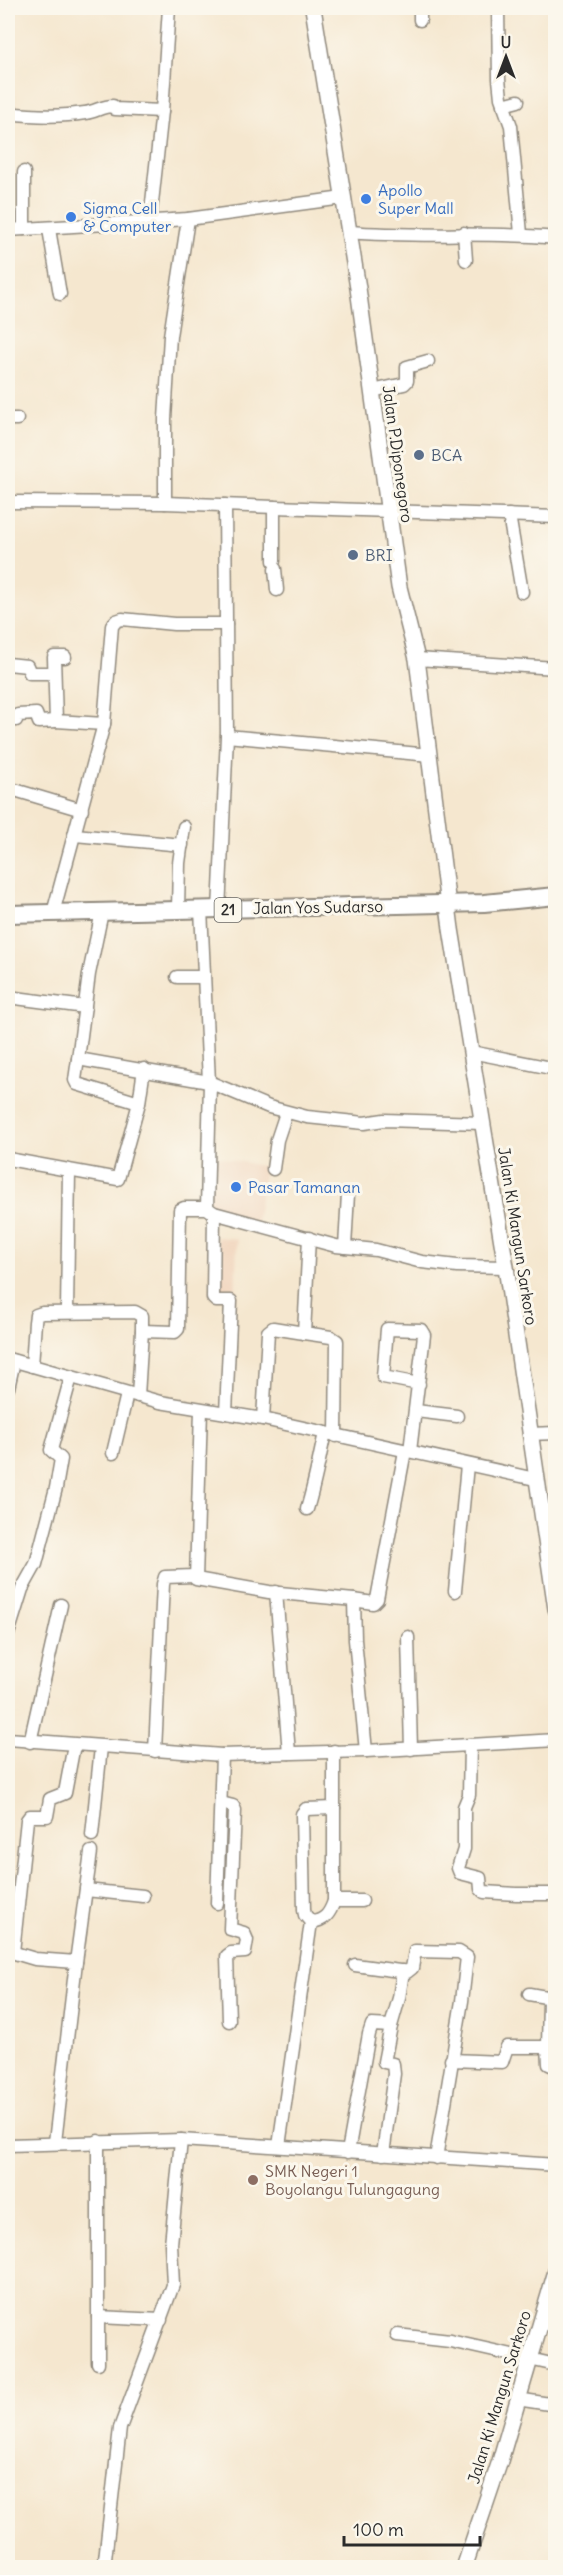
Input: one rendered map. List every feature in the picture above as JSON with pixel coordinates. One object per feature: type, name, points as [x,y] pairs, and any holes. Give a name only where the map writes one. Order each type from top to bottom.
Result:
[{"type":"highway","name":"21","points":[[448,904],[555,896]]},
{"type":"highway","name":"Jalan Yos Sudarso","points":[[8,914],[448,904]]},
{"type":"main road","name":"Jalan P.Diponegoro","points":[[313,8],[349,232],[399,587],[417,659],[448,904]]},
{"type":"main road","name":"Jalan Ki Mangun Sarkoro","points":[[448,904],[506,1267],[555,1610]]},
{"type":"main road","name":"Jalan Ki Mangun Sarkoro","points":[[464,2568],[500,2461],[555,2271]]},
{"type":"street","points":[[150,221],[170,8]]},
{"type":"street","points":[[498,8],[499,79],[503,105],[511,126],[521,234]]},
{"type":"street","points":[[503,105],[518,101]]},
{"type":"street","points":[[8,112],[40,116],[77,114],[113,105],[115,109],[162,111]]},
{"type":"street","points":[[24,172],[24,229]]},
{"type":"street","points":[[8,230],[189,219],[343,198]]},
{"type":"street","points":[[165,503],[165,419],[170,336],[189,219]]},
{"type":"street","points":[[49,229],[60,294]]},
{"type":"street","points":[[349,232],[396,236],[465,233],[521,234],[555,238]]},
{"type":"street","points":[[465,233],[466,260]]},
{"type":"street","points":[[372,391],[404,384],[407,381],[407,367],[428,361]]},
{"type":"street","points":[[8,502],[165,503],[388,513],[555,517]]},
{"type":"street","points":[[219,910],[228,736],[225,505]]},
{"type":"street","points":[[274,507],[274,565],[277,590]]},
{"type":"street","points":[[509,515],[522,592]]},
{"type":"street","points":[[53,913],[104,724],[112,626],[116,621],[123,619],[174,624],[226,624]]},
{"type":"street","points":[[56,721],[54,657],[65,657]]},
{"type":"street","points":[[417,659],[555,668]]},
{"type":"street","points":[[8,664],[27,666],[30,673],[54,673]]},
{"type":"street","points":[[8,720],[16,720],[18,715],[36,714],[39,722],[104,724]]},
{"type":"street","points":[[228,736],[430,755]]},
{"type":"street","points":[[8,788],[82,810]]},
{"type":"street","points":[[178,909],[184,827]]},
{"type":"street","points":[[75,835],[182,845]]},
{"type":"street","points":[[201,909],[209,1040],[213,1298],[216,1301],[231,1301],[226,1413]]},
{"type":"street","points":[[102,912],[84,1007],[75,1080],[77,1084],[139,1103]]},
{"type":"street","points":[[177,977],[204,976]]},
{"type":"street","points":[[8,997],[84,1007]]},
{"type":"street","points":[[471,1052],[555,1069]]},
{"type":"street","points":[[78,1059],[210,1082],[286,1113],[364,1123],[384,1120],[482,1123]]},
{"type":"street","points":[[8,1159],[118,1179],[139,1103],[144,1069]]},
{"type":"street","points":[[273,1169],[277,1140],[286,1113]]},
{"type":"street","points":[[67,1311],[69,1171]]},
{"type":"street","points":[[345,1247],[348,1194]]},
{"type":"street","points":[[142,1331],[175,1332],[178,1329],[180,1210],[184,1208],[211,1211],[345,1247],[376,1250],[440,1265],[506,1267]]},
{"type":"street","points":[[304,1333],[309,1238]]},
{"type":"street","points":[[32,1366],[36,1315],[67,1311],[135,1312],[142,1316],[142,1331],[132,1395],[113,1453]]},
{"type":"street","points":[[263,1419],[268,1332],[273,1328],[332,1336],[337,1341],[330,1434],[317,1462],[317,1477],[308,1509]]},
{"type":"street","points":[[201,1410],[194,1576],[199,1581],[373,1603],[377,1599],[416,1411],[419,1384],[423,1333],[421,1330],[387,1329],[383,1377],[419,1384]]},
{"type":"street","points":[[8,1388],[11,1360],[132,1395],[201,1410],[263,1419],[535,1479]]},
{"type":"street","points":[[8,1634],[22,1589],[36,1564],[56,1488],[61,1459],[51,1450],[71,1377]]},
{"type":"street","points":[[416,1411],[457,1416]]},
{"type":"street","points":[[529,1434],[555,1433]]},
{"type":"street","points":[[455,1591],[467,1465]]},
{"type":"street","points":[[155,1751],[163,1584],[165,1578],[194,1576]]},
{"type":"street","points":[[276,1592],[289,1753]]},
{"type":"street","points":[[354,1600],[354,1640],[366,1751]]},
{"type":"street","points":[[30,1742],[61,1605]]},
{"type":"street","points":[[408,1637],[411,1749]]},
{"type":"street","points":[[8,1738],[30,1742],[222,1755],[411,1749],[555,1740]]},
{"type":"street","points":[[74,1745],[65,1793],[50,1799],[46,1816],[30,1816],[27,1820],[10,1952],[35,1959],[76,1962]]},
{"type":"street","points":[[470,1745],[470,1795],[464,1807],[464,1849],[459,1862],[460,1873],[480,1878],[481,1889],[484,1892],[555,1894]]},
{"type":"street","points":[[92,1835],[101,1747]]},
{"type":"street","points":[[311,1922],[323,1920],[330,1913],[334,1900],[334,1751]]},
{"type":"street","points":[[217,1903],[222,1755]]},
{"type":"street","points":[[221,1803],[233,1806],[235,1810],[230,1929],[244,1934],[247,1940],[245,1952],[231,1953],[228,1956],[229,2021]]},
{"type":"street","points":[[279,2146],[311,1922],[304,1910],[302,1811],[334,1808]]},
{"type":"street","points":[[56,2142],[91,1852]]},
{"type":"street","points":[[86,1890],[143,1896]]},
{"type":"street","points":[[334,1900],[362,1901]]},
{"type":"street","points":[[355,1965],[411,1970],[415,1951],[459,1952],[467,1957],[436,2157]]},
{"type":"street","points":[[363,2065],[380,2068],[384,2062],[403,1971]]},
{"type":"street","points":[[529,1994],[546,1997],[549,2000],[547,2061],[555,2067]]},
{"type":"street","points":[[348,2152],[372,2025],[391,2026]]},
{"type":"street","points":[[451,2060],[502,2062],[507,2047],[548,2047]]},
{"type":"street","points":[[382,2154],[395,2068],[393,2064],[384,2062]]},
{"type":"street","points":[[104,2568],[120,2427],[173,2285],[171,2244],[181,2140]]},
{"type":"street","points":[[8,2145],[181,2140],[555,2165]]},
{"type":"street","points":[[98,2141],[98,2362]]},
{"type":"street","points":[[98,2318],[161,2320]]},
{"type":"street","points":[[397,2335],[450,2341],[555,2365]]},
{"type":"street","points":[[517,2399],[555,2405]]},
{"type":"shaded area","name":"Pasar Tamanan","points":[[210,1155],[265,1167],[256,1222],[209,1207]]},
{"type":"shaded area","name":"Pasar Tamanan","points":[[217,1237],[237,1239],[235,1299],[215,1299]]},
{"type":"place","name":"Apollo Super Mall","points":[[366,199]]},
{"type":"place","name":"Sigma Cell & Computer","points":[[71,217]]},
{"type":"place","name":"BCA","points":[[419,455]]},
{"type":"place","name":"BRI","points":[[353,555]]},
{"type":"place","name":"Pasar Tamanan","points":[[236,1187]]},
{"type":"place","name":"SMK Negeri 1 Boyolangu Tulungagung","points":[[253,2180]]}]
